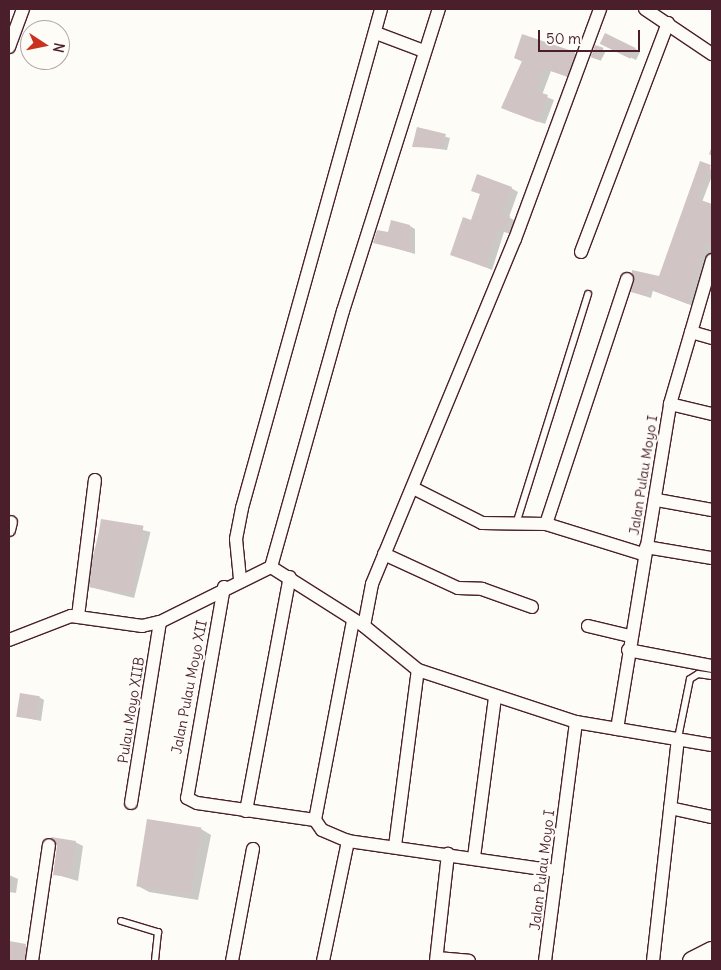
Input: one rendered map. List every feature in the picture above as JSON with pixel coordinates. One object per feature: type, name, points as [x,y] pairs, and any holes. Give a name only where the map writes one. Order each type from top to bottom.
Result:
[{"type":"street","points":[[9,47],[23,9]]},
{"type":"street","points":[[240,579],[236,539],[242,508],[376,33],[381,9]]},
{"type":"street","points":[[271,567],[335,340],[424,51],[439,9]]},
{"type":"street","points":[[315,820],[363,618],[384,554],[415,489],[515,239],[600,9]]},
{"type":"street","points":[[650,10],[712,54]]},
{"type":"street","points":[[581,252],[668,23]]},
{"type":"street","points":[[376,33],[424,51]]},
{"type":"street","name":"Jalan Pulau Moyo I","points":[[617,729],[630,636],[645,550],[657,500],[670,404],[711,266]]},
{"type":"street","points":[[546,524],[627,279]]},
{"type":"street","points":[[691,332],[712,338]]},
{"type":"street","points":[[670,404],[712,414]]},
{"type":"street","points":[[79,609],[95,480]]},
{"type":"street","points":[[415,489],[482,523],[546,524],[645,550],[712,558]]},
{"type":"street","points":[[657,500],[712,510]]},
{"type":"street","points":[[384,554],[458,588],[482,588],[532,607]]},
{"type":"street","points":[[9,640],[79,609],[133,625],[160,622],[240,579],[271,567],[363,618],[418,670],[494,697],[576,722],[712,745]]},
{"type":"street","points":[[290,577],[246,811],[315,820],[322,830],[348,841],[474,857],[557,871]]},
{"type":"street","name":"Jalan Pulau Moyo XII","points":[[224,587],[185,793],[197,803],[246,811]]},
{"type":"street","name":"Pulau Moyo XIIB","points":[[131,803],[160,622]]},
{"type":"street","points":[[588,626],[630,636]]},
{"type":"street","points":[[628,650],[712,666]]},
{"type":"street","points":[[395,846],[418,670]]},
{"type":"street","points":[[474,857],[494,697]]},
{"type":"street","name":"Jalan Pulau Moyo I","points":[[546,961],[576,722]]},
{"type":"street","points":[[653,961],[678,738]]},
{"type":"street","points":[[670,808],[712,816]]},
{"type":"street","points":[[323,961],[348,841]]},
{"type":"street","points":[[32,961],[49,845]]},
{"type":"street","points":[[232,961],[253,849]]},
{"type":"street","points":[[448,854],[436,960],[469,961]]},
{"type":"street","points":[[692,961],[712,951]]},
{"type":"lane","points":[[515,525],[588,294]]},
{"type":"lane","points":[[678,738],[690,679],[698,674],[712,676]]},
{"type":"lane","points":[[121,921],[158,932],[155,961]]},
{"type":"building","points":[[605,33],[636,48],[630,59],[600,44]]},
{"type":"building","points":[[522,34],[575,52],[567,76],[544,69],[536,91],[548,95],[538,122],[501,108],[522,61],[514,58]]},
{"type":"building","points":[[595,45],[604,48],[600,60],[591,57]]},
{"type":"building","points":[[417,127],[446,134],[442,148],[412,147]]},
{"type":"building","points":[[700,161],[711,165],[698,199],[712,204],[712,240],[710,246],[705,244],[688,304],[648,289],[646,296],[631,292],[632,270],[659,276]]},
{"type":"building","points":[[477,174],[512,187],[502,214],[510,216],[504,231],[498,229],[485,267],[450,255],[463,217],[471,220],[480,194],[471,191]]},
{"type":"building","points":[[391,220],[410,225],[410,252],[373,243],[377,230],[388,232]]},
{"type":"building","points":[[101,519],[143,526],[133,594],[90,587]]},
{"type":"building","points":[[20,693],[40,696],[36,720],[16,717]]},
{"type":"building","points":[[147,819],[201,828],[191,895],[136,886]]},
{"type":"building","points":[[51,837],[76,841],[70,877],[53,875],[57,846]]},
{"type":"building","points":[[9,941],[26,944],[24,961],[9,961]]}]
